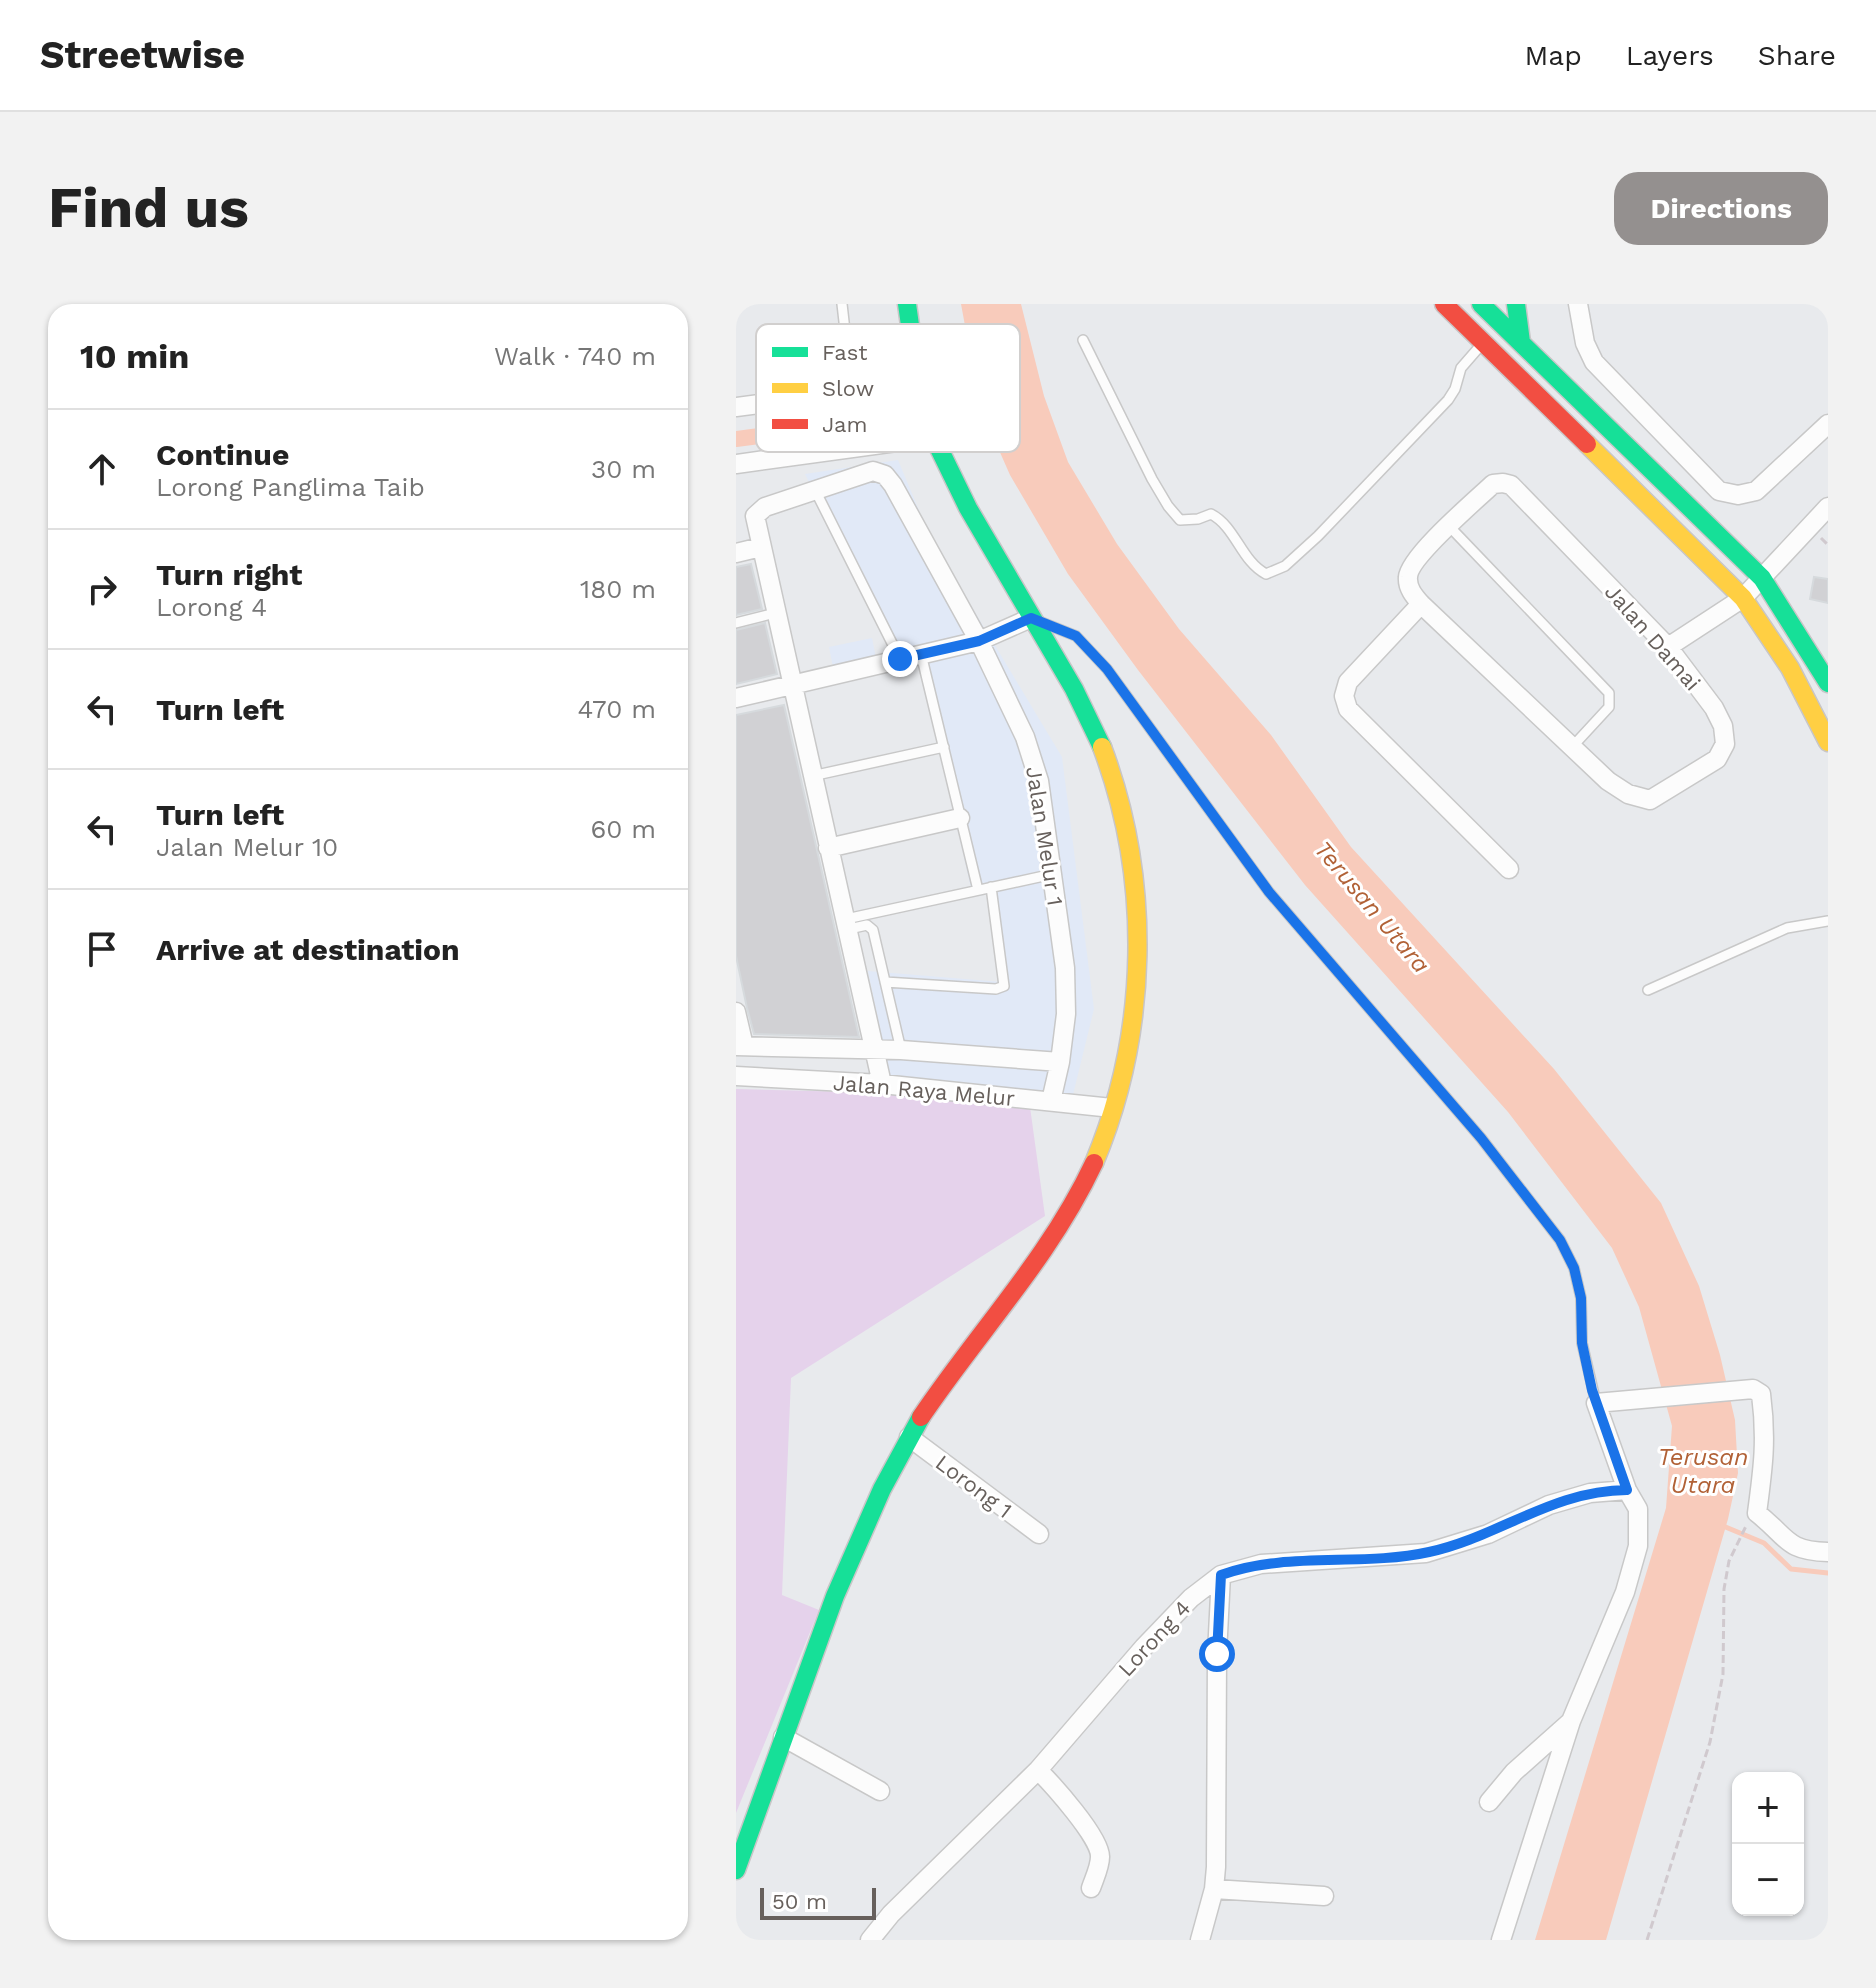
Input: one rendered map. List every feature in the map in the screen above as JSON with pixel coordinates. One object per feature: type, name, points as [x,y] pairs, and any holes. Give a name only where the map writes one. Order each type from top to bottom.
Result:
[{"type":"main road","points":[[907,304],[910,324]]},
{"type":"main road","points":[[1464,323],[1482,304],[1762,578],[1828,683]]},
{"type":"main road","points":[[1516,304],[1521,342]]},
{"type":"main road","points":[[1449,306],[1743,598],[1790,668],[1828,742]]},
{"type":"main road","points":[[736,1870],[783,1737],[868,1518],[909,1437],[934,1397],[1001,1312],[1076,1202],[1097,1157],[1128,1047],[1139,986],[1139,921],[1129,844],[1116,790],[1098,736],[941,452]]},
{"type":"street","points":[[1578,304],[1585,343],[1594,362],[1719,491],[1738,495],[1756,491],[1828,424]]},
{"type":"street","points":[[736,407],[756,404]]},
{"type":"street","points":[[736,464],[824,452]]},
{"type":"street","name":"Jalan Melur 1","points":[[815,490],[873,471],[885,475],[979,641],[1025,737],[1039,781],[1065,968],[1066,1014],[1051,1101]]},
{"type":"street","name":"Jalan Damai","points":[[1493,484],[1511,485],[1668,647],[1714,708],[1723,726],[1725,744],[1717,759],[1650,800],[1628,794],[1608,781],[1421,604],[1409,589],[1409,569],[1448,525],[1493,484]]},
{"type":"street","points":[[815,490],[759,511],[755,516],[882,1084]]},
{"type":"street","points":[[1668,647],[1743,598],[1828,507]]},
{"type":"street","points":[[736,553],[761,547]]},
{"type":"street","points":[[1421,604],[1348,682],[1344,696],[1348,709],[1509,869]]},
{"type":"street","points":[[736,698],[979,641],[1031,618]]},
{"type":"street","points":[[828,848],[960,818]]},
{"type":"street","points":[[736,1012],[740,1046],[901,1050],[1060,1062]]},
{"type":"street","name":"Jalan Raya Melur","points":[[736,1076],[882,1084],[1112,1108]]},
{"type":"street","points":[[1501,1940],[1571,1721],[1625,1592],[1638,1546],[1638,1509],[1627,1490],[1601,1403],[1753,1389],[1761,1394],[1766,1452],[1757,1513],[1792,1546],[1803,1551],[1828,1552]]},
{"type":"street","name":"Lorong 1","points":[[909,1437],[1039,1534]]},
{"type":"street","name":"Lorong 4","points":[[870,1940],[891,1914],[1038,1770],[1144,1647],[1191,1598],[1221,1575],[1261,1564],[1426,1553],[1488,1534],[1549,1505],[1590,1493],[1627,1490]]},
{"type":"street","points":[[1200,1940],[1214,1889],[1221,1575]]},
{"type":"street","points":[[1489,1802],[1514,1772],[1571,1721]]},
{"type":"street","points":[[783,1737],[880,1791]]},
{"type":"street","points":[[1038,1770],[1062,1794],[1096,1844],[1100,1856],[1091,1888]]},
{"type":"street","points":[[1214,1889],[1324,1896]]},
{"type":"lane","points":[[842,304],[844,324]]},
{"type":"lane","points":[[1083,340],[1168,506],[1180,520],[1198,519],[1211,514],[1221,519],[1255,569],[1266,574],[1285,566],[1318,536],[1448,400],[1461,368],[1484,342]]},
{"type":"lane","points":[[815,490],[900,659]]},
{"type":"lane","points":[[1448,525],[1609,693],[1609,707],[1573,746]]},
{"type":"lane","points":[[736,623],[775,613]]},
{"type":"lane","points":[[1031,618],[1076,636],[1107,669],[1269,892],[1481,1138],[1560,1240],[1574,1268],[1581,1298],[1582,1343],[1601,1403]]},
{"type":"lane","points":[[921,654],[978,890]]},
{"type":"lane","points":[[812,776],[944,747]]},
{"type":"lane","points":[[847,924],[1053,874]]},
{"type":"lane","points":[[885,982],[996,989],[1004,986],[991,887]]},
{"type":"lane","points":[[1648,990],[1787,928],[1828,921]]},
{"type":"lane","points":[[847,924],[871,927],[901,1050]]},
{"type":"path","points":[[1647,1940],[1710,1742],[1723,1674],[1724,1589],[1729,1561],[1744,1528]]},
{"type":"shaded area","points":[[898,460],[931,539],[1062,757],[1094,1009],[1069,1111],[893,1093],[868,971],[1001,982],[988,894],[973,897],[920,664],[901,668],[805,474]]},
{"type":"shaded area","points":[[872,638],[876,658],[833,667],[829,647]]},
{"type":"shaded area","points":[[736,1089],[893,1093],[1030,1107],[1045,1216],[791,1378],[782,1595],[819,1610],[736,1813]]},
{"type":"water","name":"Terusan Utara","points":[[961,304],[1021,304],[1044,396],[1068,462],[1117,544],[1179,629],[1271,735],[1351,847],[1554,1069],[1661,1203],[1699,1286],[1735,1420],[1738,1473],[1728,1519],[1606,1940],[1535,1940],[1666,1508],[1672,1426],[1639,1307],[1612,1248],[1508,1112],[1305,885],[1138,670],[1068,574],[1000,452],[1020,452],[1020,324],[965,324]]},
{"type":"building","points":[[751,564],[762,609],[736,615],[736,567]]},
{"type":"building","points":[[1814,577],[1828,579],[1828,603],[1810,599]]},
{"type":"building","points":[[765,623],[777,674],[736,684],[736,630]]},
{"type":"building","points":[[784,705],[859,1037],[754,1034],[747,1008],[736,956],[736,715]]},
{"type":"waterway","points":[[736,439],[756,436]]},
{"type":"waterway","points":[[1723,1526],[1764,1543],[1791,1569],[1828,1573]]},
{"type":"traffic: fast","points":[[907,304],[910,324]]},
{"type":"traffic: fast","points":[[1481,304],[1762,578],[1828,683]]},
{"type":"traffic: fast","points":[[1516,304],[1521,342]]},
{"type":"traffic: fast","points":[[941,452],[968,508],[1074,689],[1102,747]]},
{"type":"traffic: fast","points":[[736,1870],[835,1596],[882,1489],[921,1417]]},
{"type":"traffic: slow","points":[[1587,444],[1743,598],[1790,668],[1828,742]]},
{"type":"traffic: slow","points":[[1094,1163],[1112,1113],[1125,1061],[1134,1009],[1137,956],[1136,903],[1130,850],[1102,747]]},
{"type":"traffic: jam","points":[[1444,304],[1587,444]]},
{"type":"traffic: jam","points":[[921,1417],[1057,1230],[1094,1163]]},
{"type":"route","points":[[900,659],[979,641],[1031,618],[1076,636],[1107,669],[1269,892],[1481,1138],[1560,1240],[1574,1268],[1581,1298],[1582,1343],[1592,1390],[1627,1490],[1590,1493],[1549,1505],[1488,1534],[1426,1553],[1261,1564],[1221,1575],[1217,1654]]}]
